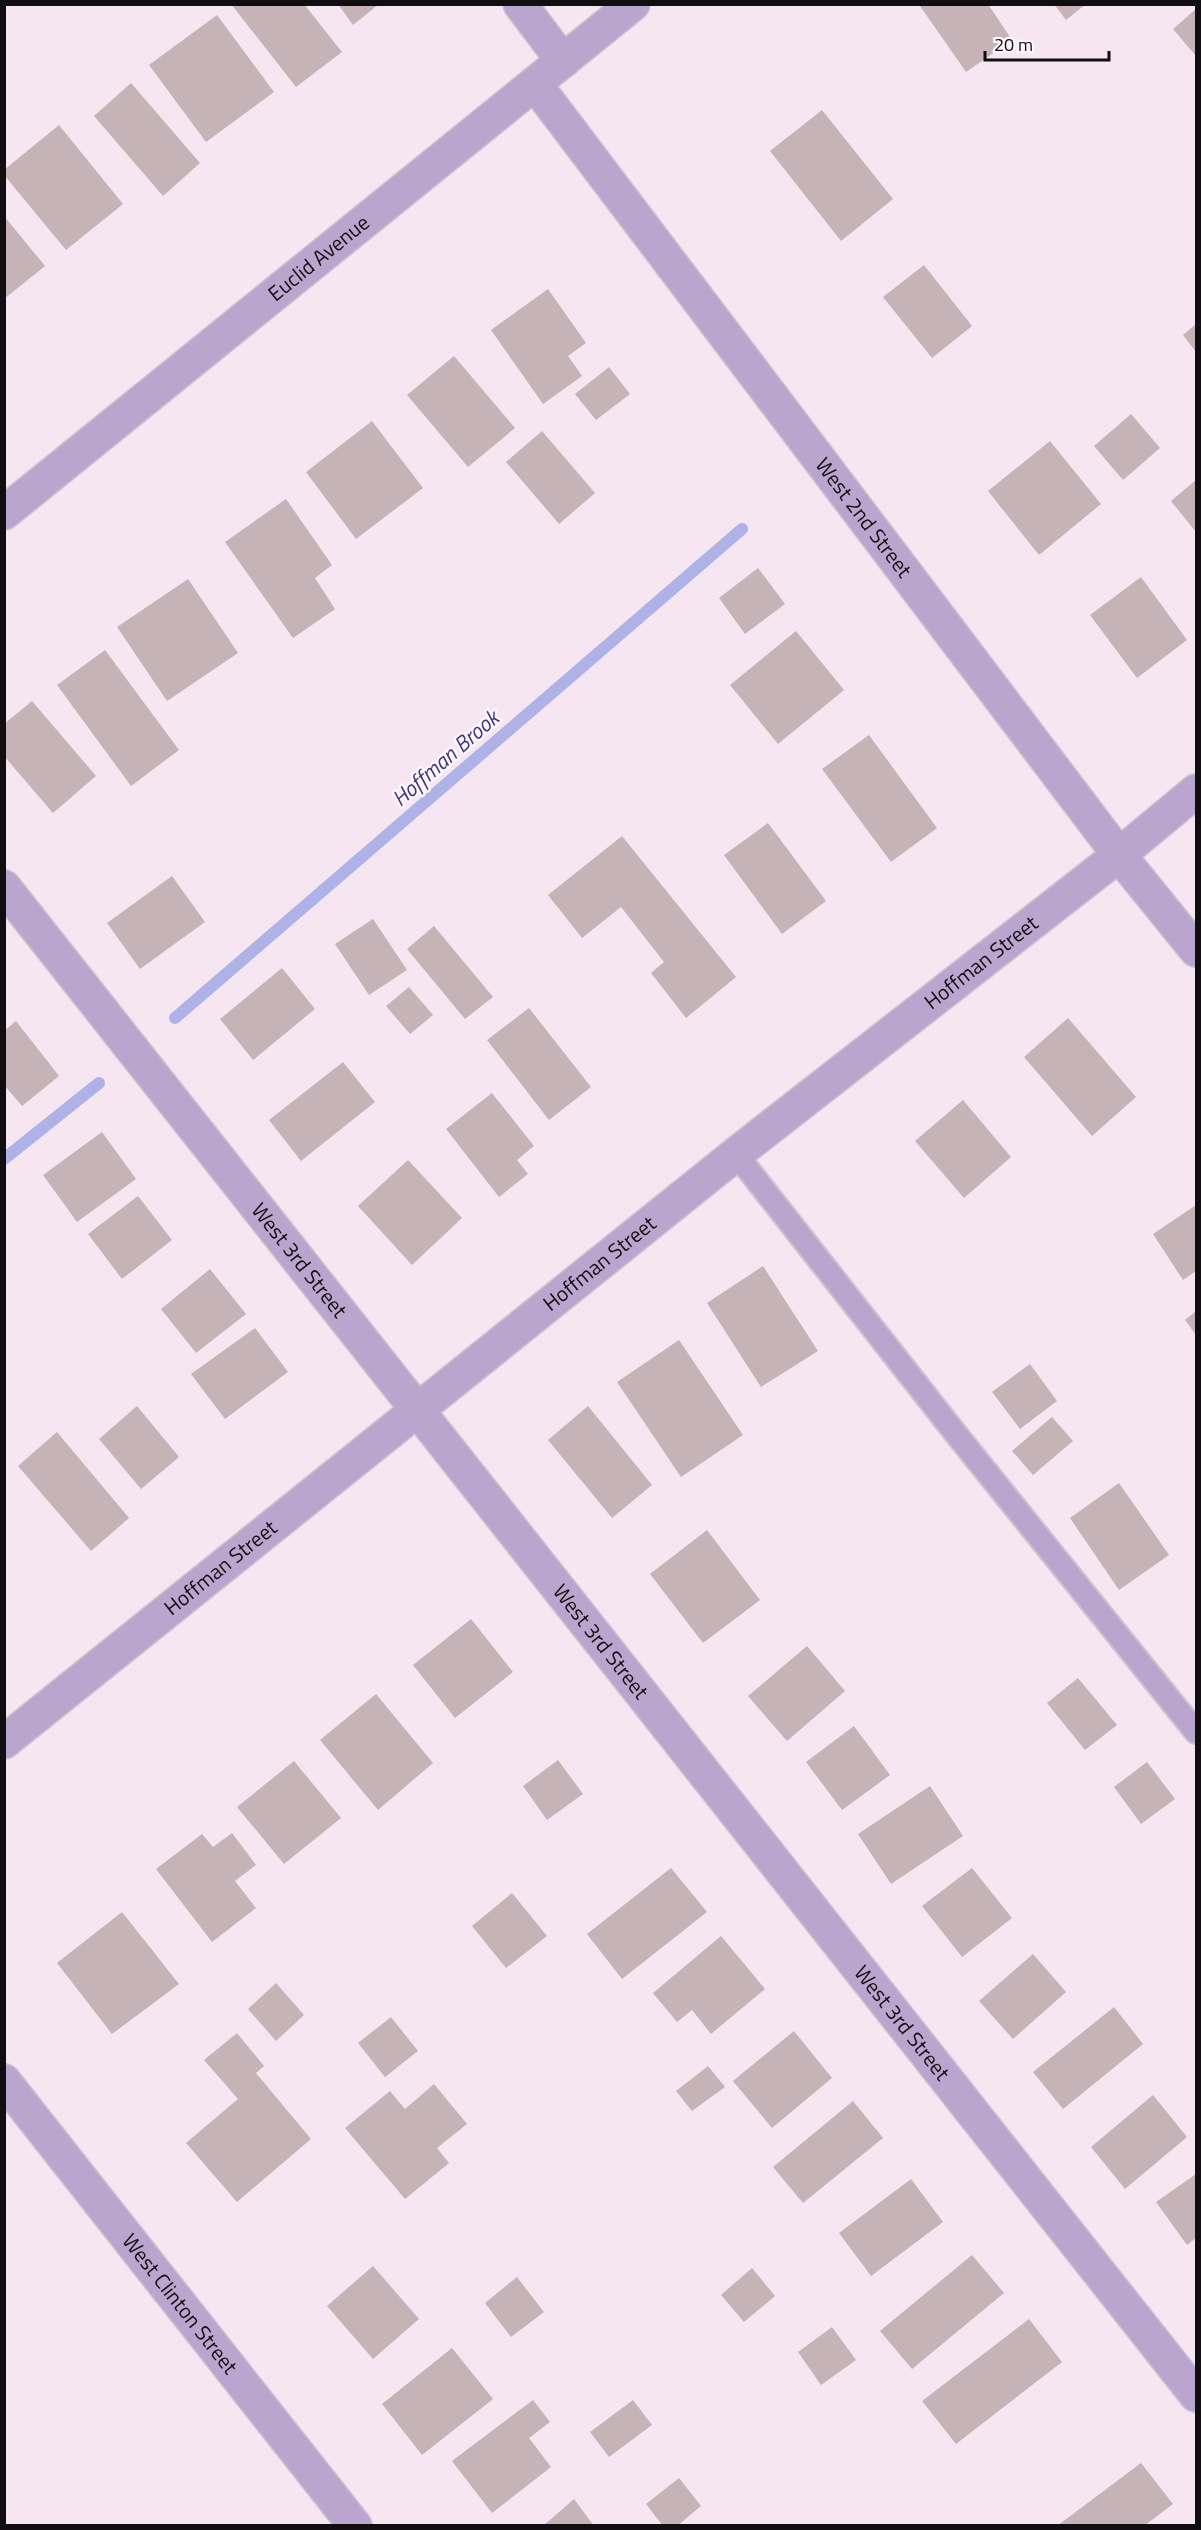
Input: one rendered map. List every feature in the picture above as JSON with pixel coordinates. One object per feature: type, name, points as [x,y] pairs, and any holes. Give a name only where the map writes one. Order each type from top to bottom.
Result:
[{"type":"street","points":[[520,4],[563,61]]},
{"type":"street","name":"Euclid Avenue","points":[[4,513],[633,4]]},
{"type":"street","name":"West 2nd Street","points":[[535,84],[1119,855],[1197,950]]},
{"type":"street","name":"Hoffman Street","points":[[4,1742],[736,1154],[1119,855],[1197,791]]},
{"type":"street","name":"West 3rd Street","points":[[4,887],[1197,2395]]},
{"type":"street","name":"West Clinton Street","points":[[4,2081],[355,2526]]},
{"type":"lane","points":[[736,1154],[956,1434],[1197,1732]]},
{"type":"building","points":[[231,4],[304,4],[342,52],[296,87]]},
{"type":"building","points":[[338,4],[379,4],[353,25]]},
{"type":"building","points":[[922,4],[988,4],[1012,40],[966,72],[920,6]]},
{"type":"building","points":[[1054,4],[1086,4],[1066,20]]},
{"type":"building","points":[[1196,9],[1196,56],[1173,29]]},
{"type":"building","points":[[217,15],[274,92],[206,142],[149,65]]},
{"type":"building","points":[[131,83],[200,163],[163,196],[94,116]]},
{"type":"building","points":[[822,110],[893,199],[841,241],[770,151]]},
{"type":"building","points":[[59,125],[123,204],[66,250],[4,175],[4,170]]},
{"type":"building","points":[[4,216],[45,266],[4,299]]},
{"type":"building","points":[[924,265],[972,326],[932,358],[883,297]]},
{"type":"building","points":[[548,289],[586,343],[568,356],[582,376],[543,404],[491,330]]},
{"type":"building","points":[[1196,324],[1196,352],[1183,335]]},
{"type":"building","points":[[454,356],[515,428],[468,467],[407,395]]},
{"type":"building","points":[[609,367],[630,394],[596,420],[575,394]]},
{"type":"building","points":[[1131,414],[1160,448],[1123,480],[1094,446]]},
{"type":"building","points":[[372,421],[423,488],[356,539],[306,472]]},
{"type":"building","points":[[542,431],[595,493],[559,524],[506,462]]},
{"type":"building","points":[[1050,441],[1101,504],[1039,555],[988,491]]},
{"type":"building","points":[[1196,480],[1196,532],[1171,501]]},
{"type":"building","points":[[286,499],[332,565],[315,578],[335,609],[293,638],[225,542]]},
{"type":"building","points":[[758,568],[785,604],[745,634],[719,598]]},
{"type":"building","points":[[1141,577],[1187,640],[1137,678],[1090,615]]},
{"type":"building","points":[[188,579],[238,653],[167,701],[117,627]]},
{"type":"building","points":[[796,631],[844,690],[778,744],[730,685]]},
{"type":"building","points":[[105,650],[179,750],[131,786],[57,685]]},
{"type":"building","points":[[32,701],[96,776],[53,813],[4,756],[4,724]]},
{"type":"building","points":[[869,735],[937,828],[891,862],[822,769]]},
{"type":"building","points":[[768,823],[826,901],[782,934],[724,855]]},
{"type":"building","points":[[622,836],[736,977],[686,1018],[651,973],[664,962],[621,907],[582,938],[548,895]]},
{"type":"building","points":[[172,876],[205,922],[140,969],[107,923]]},
{"type":"building","points":[[373,919],[407,970],[369,995],[335,944]]},
{"type":"building","points":[[434,926],[493,997],[465,1019],[407,949]]},
{"type":"building","points":[[282,968],[315,1009],[253,1060],[220,1019]]},
{"type":"building","points":[[409,987],[433,1015],[410,1034],[386,1006]]},
{"type":"building","points":[[529,1008],[591,1087],[549,1120],[487,1040]]},
{"type":"building","points":[[1068,1018],[1136,1097],[1092,1136],[1024,1057]]},
{"type":"building","points":[[16,1021],[59,1076],[22,1106],[4,1085],[4,1031]]},
{"type":"building","points":[[343,1062],[375,1102],[301,1161],[269,1120]]},
{"type":"building","points":[[492,1093],[534,1146],[517,1160],[528,1174],[499,1197],[446,1129]]},
{"type":"building","points":[[963,1100],[1011,1157],[964,1198],[915,1141]]},
{"type":"building","points":[[102,1132],[136,1179],[77,1222],[43,1175]]},
{"type":"building","points":[[408,1160],[462,1218],[412,1265],[358,1206]]},
{"type":"building","points":[[138,1196],[172,1240],[122,1279],[88,1234]]},
{"type":"building","points":[[1196,1205],[1196,1271],[1183,1280],[1153,1234]]},
{"type":"building","points":[[763,1266],[818,1351],[761,1387],[707,1303]]},
{"type":"building","points":[[210,1269],[246,1314],[196,1353],[161,1309]]},
{"type":"building","points":[[1196,1311],[1196,1335],[1185,1320]]},
{"type":"building","points":[[255,1328],[288,1372],[225,1419],[191,1374]]},
{"type":"building","points":[[679,1340],[743,1435],[681,1477],[617,1382]]},
{"type":"building","points":[[1030,1364],[1057,1401],[1020,1429],[992,1392]]},
{"type":"building","points":[[137,1406],[179,1457],[141,1489],[99,1439]]},
{"type":"building","points":[[588,1406],[652,1485],[612,1518],[548,1440]]},
{"type":"building","points":[[1052,1417],[1073,1441],[1033,1475],[1012,1451]]},
{"type":"building","points":[[57,1432],[129,1518],[91,1551],[18,1466]]},
{"type":"building","points":[[1119,1483],[1169,1555],[1119,1590],[1070,1518]]},
{"type":"building","points":[[707,1530],[760,1600],[703,1643],[650,1574]]},
{"type":"building","points":[[471,1619],[513,1672],[455,1718],[413,1665]]},
{"type":"building","points":[[807,1646],[845,1691],[787,1741],[748,1696]]},
{"type":"building","points":[[1078,1678],[1117,1725],[1085,1750],[1047,1703]]},
{"type":"building","points":[[376,1694],[433,1763],[378,1810],[320,1740]]},
{"type":"building","points":[[854,1726],[890,1775],[842,1810],[806,1762]]},
{"type":"building","points":[[558,1760],[583,1794],[547,1820],[523,1786]]},
{"type":"building","points":[[294,1761],[341,1818],[284,1864],[237,1807]]},
{"type":"building","points":[[1147,1762],[1175,1799],[1141,1824],[1114,1787]]},
{"type":"building","points":[[930,1786],[963,1836],[891,1884],[858,1834]]},
{"type":"building","points":[[232,1833],[256,1865],[235,1881],[256,1908],[212,1942],[156,1869],[202,1834],[213,1847]]},
{"type":"building","points":[[671,1868],[707,1912],[622,1979],[587,1934]]},
{"type":"building","points":[[972,1868],[1012,1918],[962,1957],[922,1906]]},
{"type":"building","points":[[512,1893],[547,1936],[506,1968],[472,1926]]},
{"type":"building","points":[[122,1912],[179,1984],[112,2034],[57,1963]]},
{"type":"building","points":[[721,1936],[765,1989],[711,2034],[692,2010],[677,2022],[653,1993]]},
{"type":"building","points":[[1033,1954],[1066,1992],[1013,2039],[979,2001]]},
{"type":"building","points":[[276,1983],[304,2015],[276,2041],[248,2009]]},
{"type":"building","points":[[1114,2007],[1143,2044],[1063,2109],[1033,2072]]},
{"type":"building","points":[[391,2017],[418,2051],[385,2077],[358,2043]]},
{"type":"building","points":[[794,2031],[832,2078],[772,2128],[733,2081]]},
{"type":"building","points":[[237,2033],[264,2066],[256,2073],[311,2139],[237,2202],[186,2143],[238,2099],[204,2060]]},
{"type":"building","points":[[708,2066],[725,2087],[692,2111],[676,2091]]},
{"type":"building","points":[[434,2084],[467,2124],[437,2148],[449,2163],[405,2199],[345,2128],[390,2091],[405,2109]]},
{"type":"building","points":[[1153,2095],[1187,2137],[1125,2189],[1091,2147]]},
{"type":"building","points":[[853,2101],[883,2138],[803,2203],[773,2167]]},
{"type":"building","points":[[1196,2174],[1196,2238],[1187,2245],[1156,2202]]},
{"type":"building","points":[[911,2179],[943,2222],[871,2276],[839,2233]]},
{"type":"building","points":[[972,2255],[1004,2293],[912,2369],[880,2331]]},
{"type":"building","points":[[373,2266],[419,2319],[373,2359],[327,2306]]},
{"type":"building","points":[[752,2268],[775,2296],[744,2322],[721,2295]]},
{"type":"building","points":[[517,2277],[544,2312],[511,2337],[485,2303]]},
{"type":"building","points":[[1029,2319],[1062,2362],[956,2444],[922,2401]]},
{"type":"building","points":[[832,2327],[856,2360],[821,2385],[798,2352]]},
{"type":"building","points":[[452,2348],[493,2399],[422,2455],[382,2404]]},
{"type":"building","points":[[533,2400],[550,2422],[529,2438],[551,2467],[492,2513],[452,2461]]},
{"type":"building","points":[[633,2400],[652,2425],[609,2457],[590,2432]]},
{"type":"building","points":[[1141,2463],[1173,2504],[1144,2526],[1057,2526]]},
{"type":"building","points":[[679,2478],[701,2506],[677,2526],[663,2526],[646,2504]]},
{"type":"building","points":[[574,2499],[594,2526],[543,2526]]},
{"type":"waterway","name":"Hoffman Brook","points":[[175,1018],[742,529]]},
{"type":"waterway","name":"Hoffman Brook","points":[[4,1159],[99,1083]]}]
